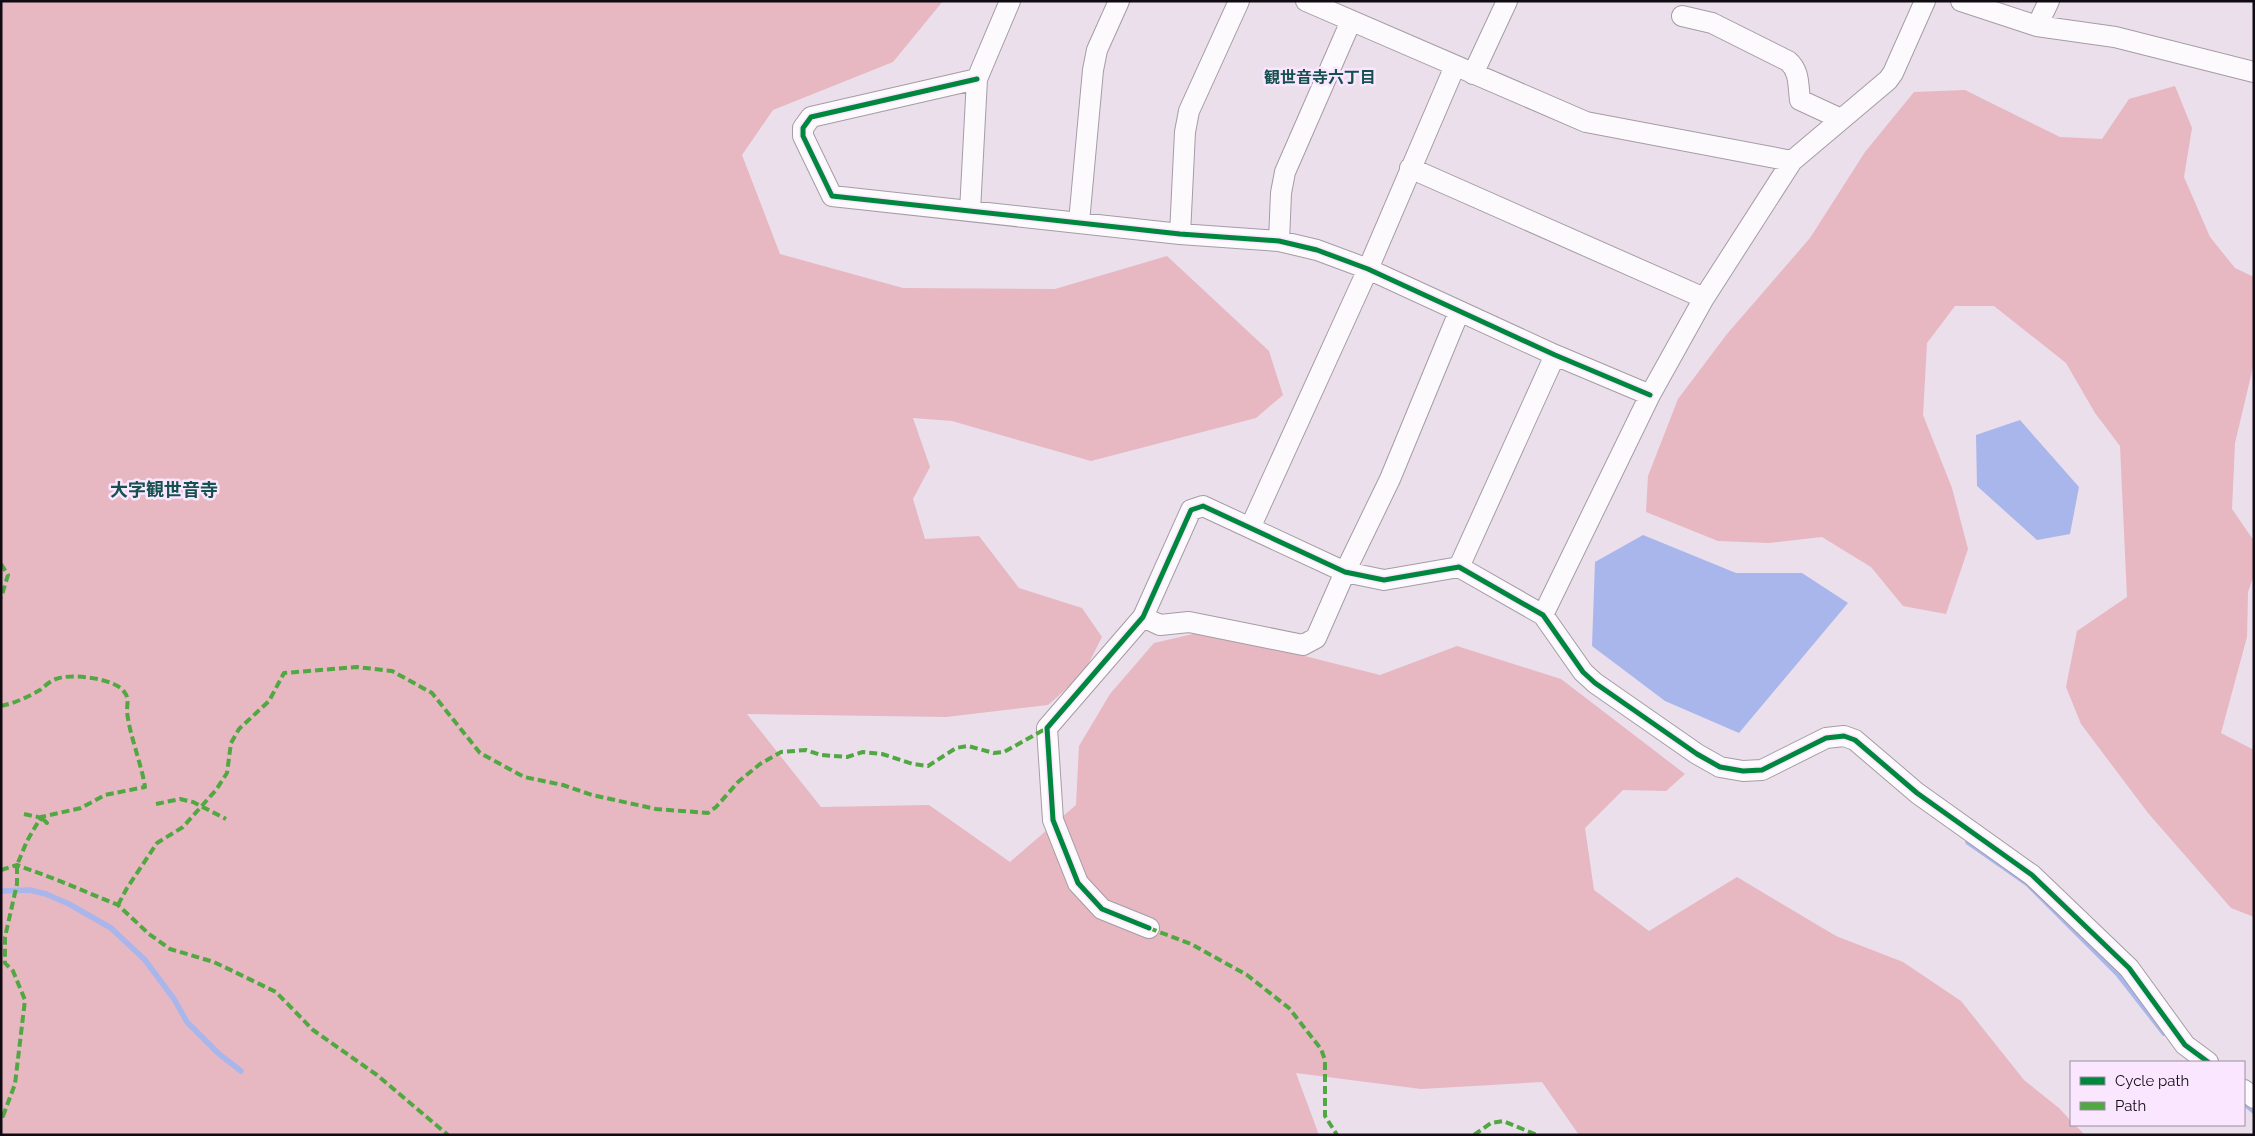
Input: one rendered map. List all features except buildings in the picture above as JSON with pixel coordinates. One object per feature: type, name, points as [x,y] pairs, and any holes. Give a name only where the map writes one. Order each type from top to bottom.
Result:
[{"type":"street","points":[[970,211],[976,79],[1010,1]]},
{"type":"street","points":[[1079,222],[1093,70],[1097,50],[1118,1]]},
{"type":"street","points":[[1180,234],[1185,132],[1189,112],[1239,1]]},
{"type":"street","points":[[1473,74],[1507,1]]},
{"type":"street","points":[[1543,615],[1650,395],[1704,298],[1792,160],[1888,80],[1893,73],[1925,1]]},
{"type":"street","points":[[1961,1],[2037,26],[2115,37],[2254,72]]},
{"type":"street","points":[[2037,26],[2049,1]]},
{"type":"street","points":[[1314,3],[1351,21],[1586,122],[1792,160]]},
{"type":"street","points":[[1682,16],[1712,23],[1788,61],[1795,66],[1800,100],[1841,120]]},
{"type":"street","points":[[1279,241],[1281,193],[1285,172],[1351,21]]},
{"type":"street","points":[[1250,528],[1368,270],[1455,66]]},
{"type":"street","points":[[976,79],[811,117],[803,128],[803,136],[832,196],[1180,234],[1279,241],[1318,250],[1368,270],[1459,312],[1650,395]]},
{"type":"street","points":[[1410,168],[1704,298]]},
{"type":"street","points":[[1144,617],[1160,625],[1189,622],[1303,645],[1316,638],[1345,572],[1390,479],[1459,312]]},
{"type":"street","points":[[1459,567],[1555,354]]},
{"type":"street","points":[[1149,928],[1102,909],[1078,883],[1053,820],[1047,728],[1144,617],[1191,510],[1203,506],[1345,572],[1384,580],[1459,567],[1543,615],[1569,654],[1589,677],[1697,754],[1720,767],[1743,771],[1762,770],[1826,738],[1844,736],[1855,740],[1917,793],[2032,874],[2129,968],[2185,1044],[2207,1061]]},
{"type":"shaded area","points":[[1,1],[943,1],[893,62],[773,110],[742,155],[780,254],[903,288],[1055,289],[1167,256],[1269,351],[1283,395],[1256,418],[1091,461],[952,421],[913,418],[930,467],[913,499],[925,539],[979,536],[1019,588],[1082,608],[1102,637],[1083,674],[1048,705],[946,717],[747,714],[821,807],[929,805],[1010,862],[1076,805],[1079,746],[1110,694],[1154,643],[1206,631],[1380,675],[1457,646],[1561,679],[1685,774],[1666,791],[1623,790],[1585,828],[1594,890],[1649,931],[1737,877],[1836,936],[1903,962],[1961,1001],[2024,1080],[2059,1108],[2070,1120],[2070,1126],[2076,1126],[2085,1135],[1579,1135],[1542,1082],[1421,1089],[1296,1073],[1319,1135],[1,1135]]},
{"type":"shaded area","points":[[2175,86],[2192,128],[2184,177],[2210,237],[2235,268],[2254,277],[2254,363],[2235,443],[2232,509],[2254,541],[2254,575],[2248,592],[2247,637],[2221,733],[2254,750],[2254,917],[2231,908],[2148,813],[2081,724],[2066,687],[2077,631],[2127,597],[2120,446],[2095,413],[2066,363],[1994,306],[1955,306],[1927,343],[1923,415],[1952,488],[1968,549],[1946,614],[1903,606],[1871,567],[1822,537],[1769,543],[1718,541],[1646,512],[1648,476],[1678,399],[1727,334],[1810,238],[1865,152],[1914,92],[1965,90],[2060,137],[2102,139],[2129,99]]},
{"type":"water","points":[[2020,420],[2079,487],[2070,534],[2037,540],[1977,486],[1976,435]]},
{"type":"water","points":[[1643,535],[1736,573],[1802,573],[1848,603],[1739,733],[1665,701],[1592,646],[1595,562]]},
{"type":"waterway","points":[[1968,842],[2028,884],[2118,974],[2164,1033]]},
{"type":"waterway","points":[[1,891],[30,890],[46,894],[69,904],[111,928],[145,960],[174,999],[187,1022],[219,1054],[241,1071]]},
{"type":"waterway","points":[[2245,1104],[2254,1111]]},
{"type":"marked path","points":[[1,564],[8,575],[1,598]]},
{"type":"marked path","points":[[118,905],[157,843],[183,827],[216,790],[227,773],[231,743],[239,729],[269,701],[284,673],[357,667],[392,671],[432,693],[480,753],[524,777],[656,809],[708,813],[716,807],[738,782],[760,764],[781,752],[806,750],[821,755],[847,757],[863,752],[882,754],[913,764],[928,766],[956,748],[968,746],[994,753],[1004,752],[1047,728]]},
{"type":"marked path","points":[[1,706],[26,697],[52,681],[63,677],[93,678],[113,684],[120,688],[127,697],[128,721],[145,787],[105,795],[81,808],[41,817],[27,841],[17,865],[17,884],[5,937],[5,963],[13,971],[25,1000],[15,1084],[3,1116],[1,1115]]},
{"type":"marked path","points":[[156,804],[180,799],[193,802],[226,819]]},
{"type":"marked path","points":[[24,814],[38,817],[47,823],[41,817]]},
{"type":"marked path","points":[[1,870],[17,865],[118,905],[149,934],[170,949],[214,962],[276,992],[313,1030],[377,1075],[448,1135]]},
{"type":"marked path","points":[[1149,928],[1191,944],[1247,975],[1289,1008],[1321,1049],[1325,1060],[1325,1116],[1337,1135]]},
{"type":"marked path","points":[[1474,1135],[1491,1123],[1503,1121],[1537,1135]]},
{"type":"cycle path","points":[[977,79],[811,117],[803,128],[803,136],[832,196],[1180,234],[1279,241],[1317,250],[1368,269],[1555,355],[1650,395]]},
{"type":"cycle path","points":[[1149,928],[1102,909],[1078,883],[1053,820],[1047,728],[1143,617],[1191,510],[1203,506],[1345,572],[1384,580],[1459,567],[1543,615],[1583,672],[1595,683],[1697,754],[1720,767],[1743,771],[1762,770],[1826,738],[1844,736],[1855,740],[1917,793],[2032,875],[2129,968],[2185,1045],[2207,1061]]},
{"type":"district","name":"観世音寺六丁目","points":[[1320,77]]},
{"type":"district","name":"大字観世音寺","points":[[164,490]]}]
